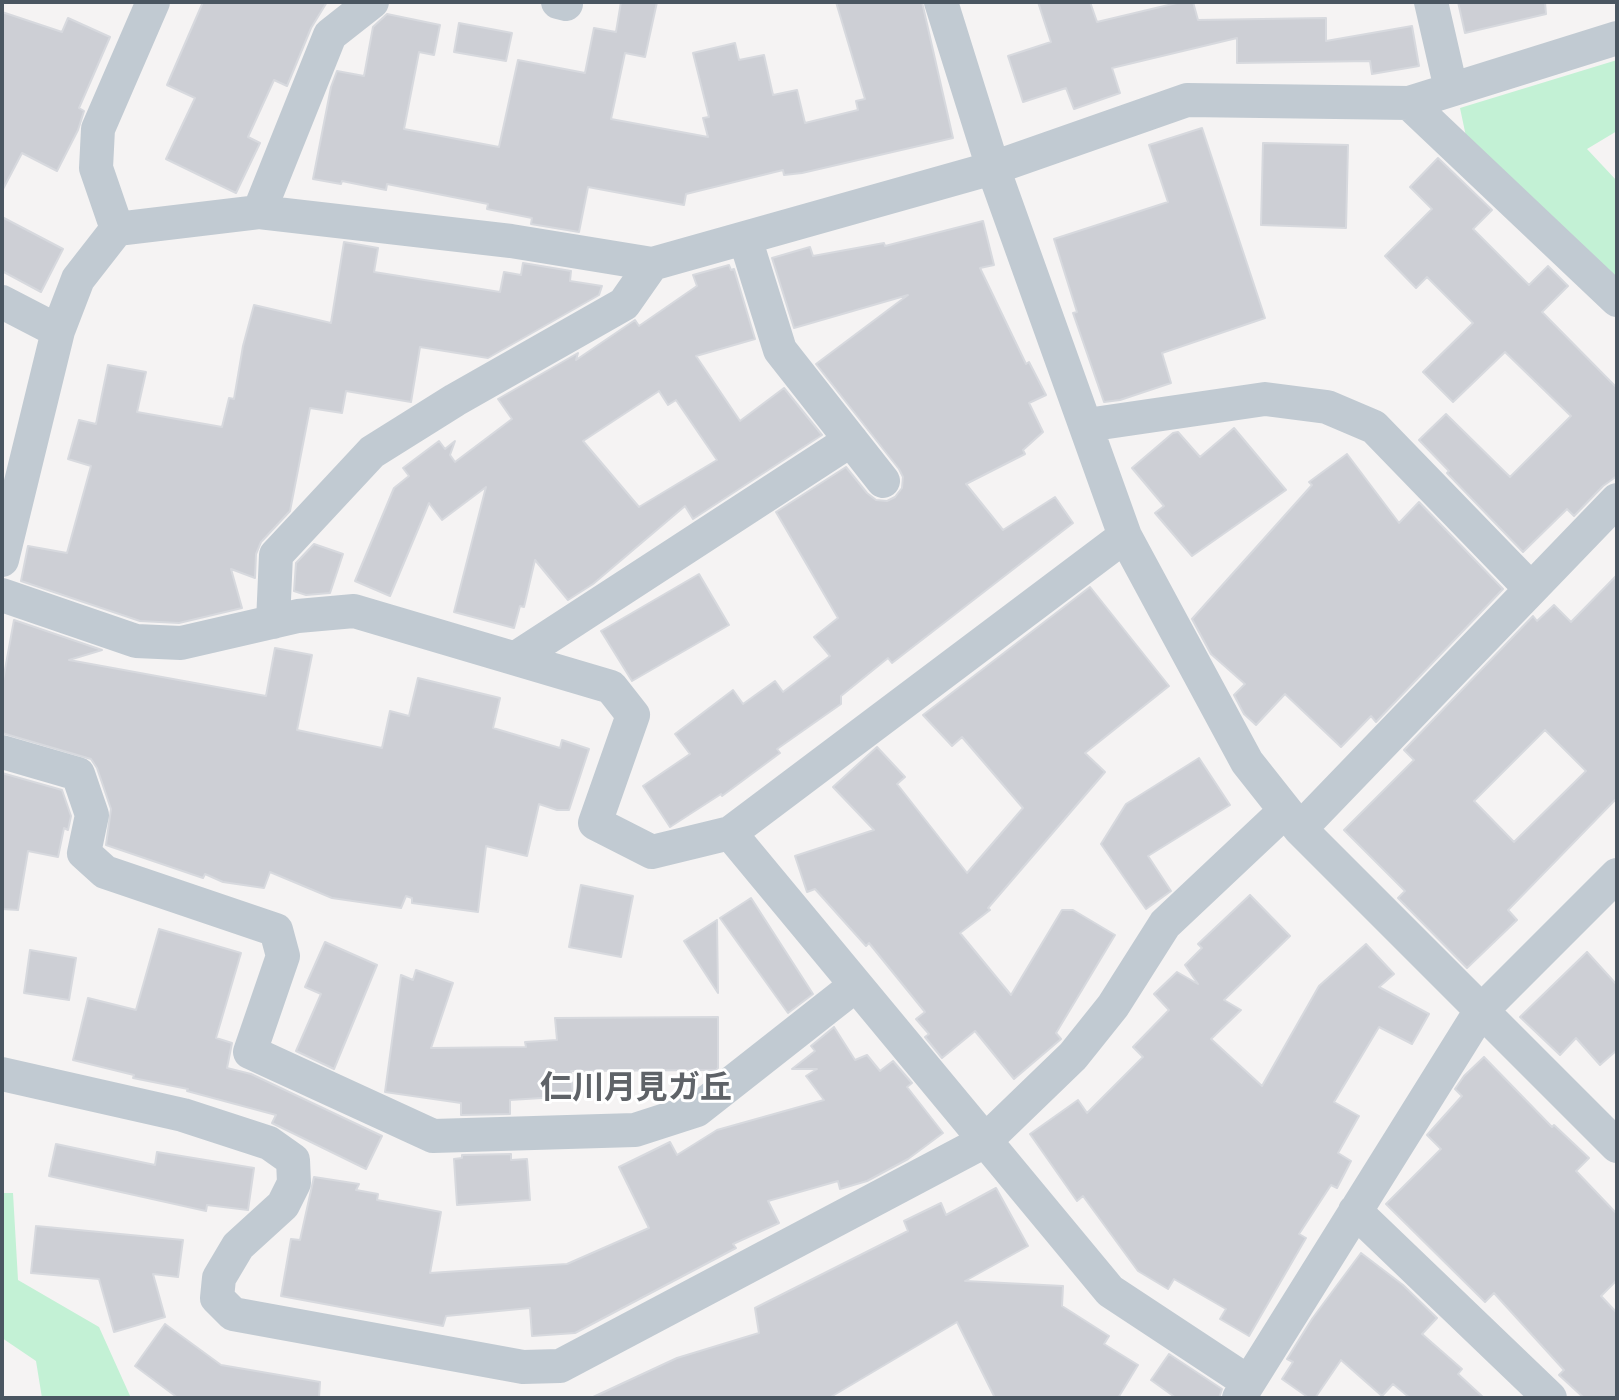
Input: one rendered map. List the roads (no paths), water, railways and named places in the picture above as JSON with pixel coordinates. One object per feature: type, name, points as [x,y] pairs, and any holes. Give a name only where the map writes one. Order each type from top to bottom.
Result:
[{"type":"street","points":[[117,229],[96,168],[98,129],[153,2]]},
{"type":"street","points":[[259,212],[330,35],[372,2]]},
{"type":"street","points":[[941,2],[993,168],[1125,536],[1247,762],[1292,820],[1480,1012],[1617,1146]]},
{"type":"street","points":[[1431,2],[1451,89]]},
{"type":"street","points":[[2,560],[58,331],[78,279],[117,229],[259,212],[511,241],[652,264],[993,168],[1187,100],[1409,103],[1617,38]]},
{"type":"street","points":[[1409,103],[1617,300]]},
{"type":"street","points":[[745,238],[780,350],[883,481]]},
{"type":"street","points":[[273,622],[276,555],[372,452],[455,400],[624,304],[652,264]]},
{"type":"street","points":[[2,302],[58,331]]},
{"type":"street","points":[[1087,425],[1265,399],[1327,407],[1374,427],[1531,589]]},
{"type":"street","points":[[516,658],[851,440]]},
{"type":"street","points":[[2,1074],[183,1115],[269,1143],[293,1160],[294,1183],[283,1205],[238,1246],[219,1278],[217,1298],[233,1314],[523,1367],[560,1366],[985,1141],[1073,1056],[1113,1006],[1165,924],[1292,820],[1531,589],[1617,500]]},
{"type":"street","points":[[2,595],[136,641],[181,643],[298,616],[354,611],[611,687],[633,715],[595,823],[652,852],[730,833],[1125,536]]},
{"type":"street","points":[[2,752],[78,774],[92,815],[84,853],[105,872],[276,930],[283,956],[250,1052],[433,1136],[635,1130],[697,1110],[856,985]]},
{"type":"street","points":[[730,833],[1110,1291],[1243,1390],[1480,1012],[1617,875]]},
{"type":"street","points":[[1355,1211],[1550,1398]]},
{"type":"district","name":"仁川月見ガ丘","points":[[636,1089]]}]
